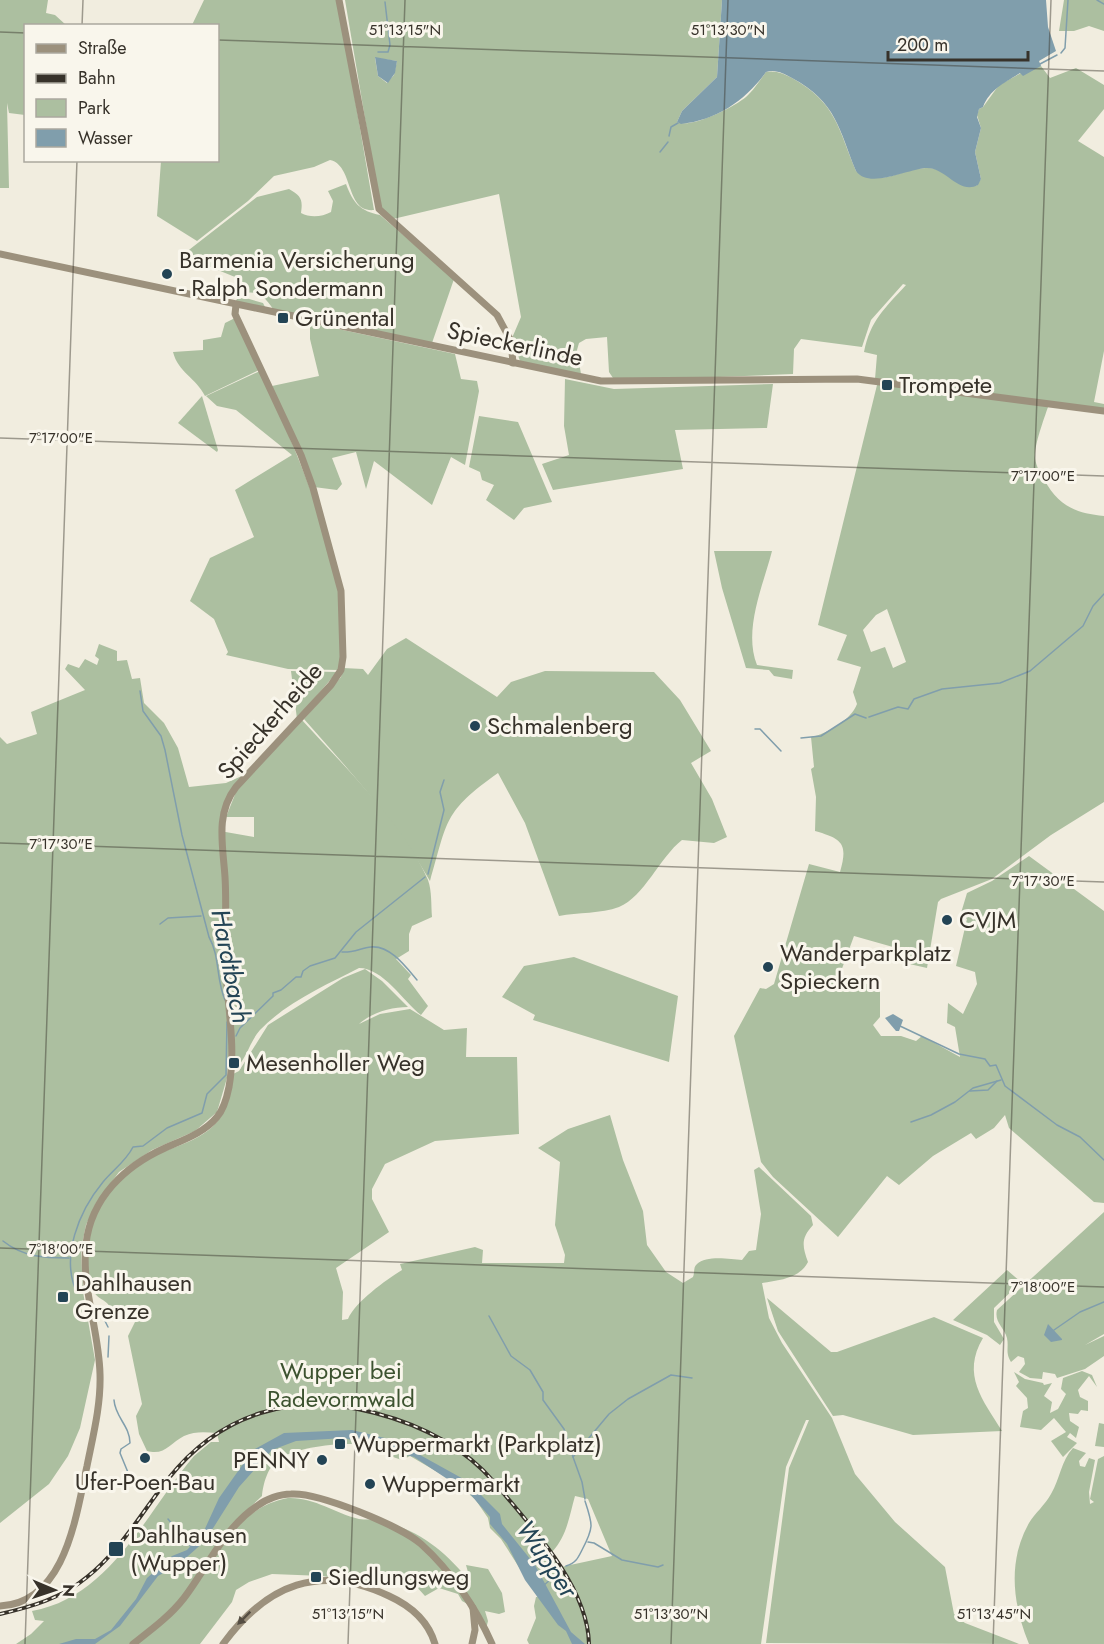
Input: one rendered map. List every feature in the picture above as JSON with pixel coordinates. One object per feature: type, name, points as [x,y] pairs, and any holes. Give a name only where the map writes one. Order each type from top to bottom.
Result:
[{"type":"main road","points":[[339,0],[378,206],[386,217],[496,315],[511,341],[513,363]]},
{"type":"main road","points":[[0,254],[236,305]]},
{"type":"main road","name":"Spieckerlinde","points":[[236,305],[615,382],[788,379],[878,381],[1104,411]]},
{"type":"main road","name":"Spieckerheide","points":[[0,1606],[19,1602],[39,1588],[57,1568],[71,1540],[95,1426],[100,1389],[99,1354],[90,1302],[86,1244],[91,1222],[101,1200],[119,1177],[135,1164],[212,1123],[223,1107],[231,1074],[232,1029],[226,971],[225,878],[221,838],[225,808],[236,787],[336,678],[343,657],[341,591],[313,488],[302,455],[236,314],[236,305]]},
{"type":"main road","points":[[133,1644],[178,1606],[229,1533],[245,1515],[262,1502],[292,1494],[308,1495],[335,1504],[415,1539],[438,1562],[473,1607],[492,1644]]},
{"type":"main road","points":[[223,1644],[243,1618],[270,1598],[300,1584],[334,1579],[364,1585],[404,1604],[423,1620],[435,1644]]},
{"type":"main road","points":[[472,1644],[475,1630],[473,1607]]},
{"type":"green space","points":[[0,0],[48,0],[46,13],[55,15],[65,24],[24,24],[24,115],[9,113],[7,103],[9,188],[0,188]]},
{"type":"green space","points":[[204,0],[338,0],[374,210],[365,209],[358,204],[343,170],[330,160],[314,167],[274,176],[248,201],[197,241],[157,216],[161,162],[219,162],[219,24],[192,24]]},
{"type":"green space","points":[[345,0],[722,0],[717,77],[682,111],[677,122],[702,120],[723,111],[746,97],[766,72],[780,73],[807,87],[818,97],[834,118],[856,171],[875,178],[929,168],[941,171],[963,184],[976,186],[981,179],[975,152],[981,128],[977,115],[979,109],[999,85],[1021,73],[1041,66],[1050,78],[1076,68],[1104,85],[1104,109],[1078,141],[1104,157],[1104,351],[1094,402],[1104,404],[1104,409],[875,379],[877,355],[864,352],[867,341],[874,323],[906,285],[903,284],[871,320],[862,347],[801,339],[794,349],[793,374],[615,381],[609,372],[607,337],[586,339],[579,343],[577,350],[581,374],[520,361],[512,338],[521,317],[499,194],[393,219],[380,207]],"holes":[[[375,58],[397,61],[394,75],[387,83],[378,76]]]},
{"type":"green space","points":[[1064,0],[1104,0],[1104,31],[1089,26],[1074,31],[1059,31]]},
{"type":"green space","points":[[346,184],[358,205],[380,215],[454,279],[432,343],[273,309],[258,294],[248,293],[229,298],[240,279],[198,262],[185,253],[257,197],[289,189],[300,198],[301,213],[308,216],[320,216],[331,212],[333,201],[328,191]]},
{"type":"green space","points":[[239,296],[263,303],[266,309],[235,302]]},
{"type":"green space","points":[[235,318],[259,370],[205,396],[179,365],[173,352],[203,350],[203,340],[221,337],[225,323]]},
{"type":"green space","points":[[310,323],[455,354],[461,379],[477,381],[479,391],[465,465],[451,457],[432,505],[374,461],[366,489],[356,452],[332,458],[342,484],[337,490],[314,487],[272,386],[319,376],[310,339]]},
{"type":"green space","points":[[260,371],[306,477],[331,557],[339,596],[342,634],[339,670],[288,669],[226,655],[228,652],[214,619],[190,601],[210,558],[254,537],[235,490],[292,455],[236,410],[217,406],[206,396]]},
{"type":"green space","points":[[565,379],[614,389],[773,384],[767,428],[675,430],[683,469],[553,490],[542,464],[569,455],[564,426]]},
{"type":"green space","points":[[878,381],[1049,404],[1035,453],[1039,470],[1049,488],[1061,502],[1084,513],[1104,516],[1104,802],[1051,835],[992,879],[941,899],[938,902],[927,968],[905,963],[893,947],[854,936],[840,974],[880,989],[880,1017],[873,1025],[881,1036],[901,1036],[916,1041],[922,1036],[960,1057],[955,1027],[947,1023],[948,1003],[963,1014],[977,984],[975,972],[956,966],[967,919],[961,913],[967,893],[992,881],[1029,856],[1104,911],[1104,1203],[1094,1202],[1009,1128],[1005,1115],[994,1128],[976,1139],[971,1133],[933,1156],[899,1185],[887,1176],[838,1237],[773,1177],[761,1162],[734,1036],[760,988],[766,989],[774,984],[809,864],[840,872],[843,855],[841,844],[837,840],[815,831],[816,797],[811,769],[814,767],[811,737],[838,725],[854,710],[857,704],[853,692],[861,667],[837,660],[847,635],[818,625]],"holes":[[[887,609],[906,662],[893,668],[885,647],[871,652],[863,630],[876,615]]]},
{"type":"green space","points":[[202,396],[218,450],[217,452],[178,423]]},
{"type":"green space","points":[[479,416],[518,422],[552,502],[524,508],[514,520],[486,500],[494,485],[482,480],[480,472],[469,467]]},
{"type":"green space","points":[[714,551],[772,551],[753,623],[753,651],[757,665],[793,670],[792,679],[774,676],[769,670],[746,668],[722,588]]},
{"type":"green space","points":[[406,638],[497,697],[511,682],[545,671],[654,672],[680,700],[711,751],[691,763],[712,799],[727,837],[714,843],[682,840],[666,856],[636,895],[619,907],[605,911],[559,916],[525,823],[498,773],[467,798],[450,819],[440,844],[430,881],[387,816],[304,719],[341,677],[343,668],[363,669],[368,675],[387,649]]},
{"type":"green space","points":[[99,644],[117,651],[117,661],[127,660],[132,679],[140,678],[144,703],[164,723],[178,748],[189,787],[226,783],[244,775],[234,786],[220,831],[254,837],[254,817],[226,817],[238,787],[301,719],[353,775],[404,838],[428,880],[432,917],[412,926],[409,934],[409,951],[396,959],[411,975],[408,979],[428,1006],[421,1015],[384,979],[368,969],[359,968],[320,988],[282,1011],[260,1030],[241,1063],[232,1072],[229,1049],[227,1078],[217,1112],[195,1131],[152,1150],[119,1172],[96,1203],[86,1225],[81,1249],[83,1292],[95,1360],[80,1428],[68,1456],[49,1484],[0,1523],[0,737],[7,744],[37,734],[31,712],[85,690],[65,669],[68,664],[79,668],[85,659],[97,665],[99,659],[95,656]]},
{"type":"green space","points":[[291,671],[337,672],[297,719]]},
{"type":"green space","points":[[574,957],[678,996],[669,1062],[533,1020],[535,1015],[502,997],[524,966]]},
{"type":"green space","name":"Wupper bei Radevormwald","points":[[365,969],[382,981],[408,1007],[382,1011],[359,1024],[380,1014],[410,1009],[444,1030],[467,1028],[466,1057],[517,1057],[519,1134],[435,1141],[385,1164],[372,1189],[372,1199],[389,1232],[336,1268],[343,1292],[342,1320],[348,1319],[364,1299],[402,1270],[400,1264],[475,1247],[483,1250],[482,1263],[564,1263],[565,1255],[555,1225],[560,1162],[538,1148],[568,1129],[610,1115],[623,1160],[643,1211],[647,1245],[666,1272],[683,1283],[693,1277],[695,1267],[701,1261],[718,1258],[742,1260],[749,1251],[756,1250],[761,1214],[754,1170],[759,1167],[811,1216],[813,1225],[805,1238],[804,1247],[808,1262],[804,1268],[788,1278],[762,1283],[769,1318],[782,1343],[832,1418],[855,1474],[895,1522],[945,1567],[954,1614],[965,1623],[1019,1644],[766,1643],[789,1468],[809,1420],[806,1420],[786,1467],[761,1644],[529,1644],[527,1640],[536,1618],[534,1606],[536,1597],[538,1597],[501,1539],[490,1528],[488,1518],[475,1499],[451,1480],[410,1456],[402,1460],[364,1447],[344,1444],[304,1449],[286,1455],[275,1462],[267,1476],[262,1496],[245,1512],[185,1596],[132,1644],[16,1644],[44,1621],[35,1620],[32,1611],[60,1603],[84,1589],[106,1570],[143,1526],[194,1456],[211,1442],[219,1442],[217,1433],[196,1433],[184,1436],[158,1452],[147,1451],[139,1434],[136,1416],[142,1404],[128,1336],[136,1320],[132,1310],[112,1314],[107,1303],[91,1288],[88,1269],[89,1241],[96,1215],[110,1191],[129,1171],[150,1158],[203,1134],[212,1127],[225,1108],[233,1074],[239,1071],[268,1025],[343,978]],"holes":[[[575,1496],[588,1499],[612,1556],[561,1567],[552,1552],[564,1533]]]},
{"type":"green space","points":[[1104,1212],[1104,1334],[1085,1345],[1104,1336],[1104,1356],[1085,1369],[1057,1378],[1055,1374],[1043,1372],[1042,1379],[1030,1378],[1019,1372],[1025,1364],[1024,1358],[1018,1356],[1011,1362],[1009,1359],[1007,1338],[998,1321],[997,1310]]},
{"type":"green space","points":[[1007,1270],[1021,1282],[994,1308],[994,1322],[1004,1339],[1000,1345],[987,1335],[953,1320]]},
{"type":"green space","points":[[767,1298],[831,1352],[837,1352],[934,1317],[983,1338],[977,1351],[974,1376],[982,1398],[1002,1431],[913,1435],[843,1415],[833,1416],[778,1331]]},
{"type":"green space","points":[[1082,1371],[1092,1375],[1097,1387],[1089,1376],[1078,1390],[1080,1397],[1088,1401],[1088,1411],[1081,1410],[1078,1414],[1069,1413],[1070,1421],[1079,1427],[1076,1438],[1070,1433],[1067,1437],[1077,1443],[1063,1457],[1051,1441],[1066,1432],[1054,1418],[1041,1430],[1020,1427],[1023,1411],[1028,1408],[1027,1398],[1016,1386],[1019,1382],[1014,1372],[1025,1379],[1044,1385],[1052,1383],[1044,1396],[1052,1402],[1050,1413],[1058,1409],[1066,1394],[1061,1389],[1063,1378]]},
{"type":"green space","points":[[1099,1423],[1104,1424],[1104,1447],[1095,1446]]},
{"type":"green space","points":[[1073,1448],[1086,1453],[1079,1461],[1080,1466],[1085,1467],[1089,1458],[1095,1460],[1089,1492],[1090,1504],[1094,1502],[1090,1499],[1098,1459],[1104,1456],[1104,1644],[1029,1644],[1016,1599],[1017,1553],[1029,1523],[1051,1494]]},
{"type":"green space","points":[[288,1498],[307,1500],[359,1519],[377,1520],[406,1529],[441,1551],[471,1583],[466,1565],[488,1569],[502,1593],[505,1612],[499,1614],[485,1611],[488,1621],[486,1629],[473,1607],[462,1601],[458,1594],[439,1588],[425,1596],[415,1585],[400,1579],[374,1586],[323,1576],[272,1574],[249,1582],[236,1590],[232,1602],[200,1644],[135,1644],[171,1614],[235,1529],[250,1515],[268,1504]]},
{"type":"water","points":[[722,0],[1046,0],[1048,27],[1056,51],[1039,61],[1041,66],[1023,76],[1020,73],[998,87],[979,109],[977,117],[981,128],[975,152],[981,179],[978,185],[965,187],[934,169],[927,168],[890,177],[870,179],[856,171],[828,107],[807,87],[780,72],[766,72],[740,100],[718,113],[694,122],[681,124],[677,122],[682,111],[717,77]]},
{"type":"water","points":[[375,57],[397,61],[395,73],[388,83],[378,76]]},
{"type":"water","points":[[893,1014],[903,1020],[899,1031],[896,1031],[885,1018]]},
{"type":"water","points":[[1048,1324],[1062,1340],[1051,1342],[1044,1335]]},
{"type":"water","points":[[352,1430],[393,1440],[467,1481],[500,1514],[502,1524],[535,1565],[571,1632],[585,1644],[572,1644],[566,1631],[558,1625],[525,1580],[507,1544],[490,1524],[490,1517],[470,1494],[414,1457],[344,1438],[296,1441],[272,1450],[239,1487],[205,1541],[179,1564],[158,1576],[120,1626],[95,1644],[59,1644],[76,1639],[95,1639],[111,1630],[136,1599],[147,1578],[172,1556],[187,1550],[203,1533],[219,1498],[253,1450],[284,1433]]},
{"type":"waterway","points":[[1061,53],[1065,48],[1068,0]]},
{"type":"waterway","points":[[1097,0],[1104,4]]},
{"type":"waterway","points":[[378,52],[388,52],[390,45],[385,2]]},
{"type":"waterway","points":[[1040,64],[1057,55]]},
{"type":"waterway","points":[[669,136],[671,127],[678,123]]},
{"type":"waterway","points":[[660,152],[668,142]]},
{"type":"waterway","points":[[869,717],[898,707],[908,709],[914,699],[942,689],[1000,683],[1030,671],[1083,626],[1093,606],[1104,594]]},
{"type":"waterway","name":"Hardtbach","points":[[140,691],[143,711],[161,736],[165,750],[182,835],[215,952],[225,1000]]},
{"type":"waterway","points":[[801,738],[821,736],[855,714],[866,718]]},
{"type":"waterway","points":[[755,729],[760,729],[781,751]]},
{"type":"waterway","points":[[428,874],[444,810],[440,792],[444,780]]},
{"type":"waterway","points":[[236,1036],[240,1028],[273,996],[273,993],[281,990],[296,977],[301,977],[303,971],[310,966],[335,958],[356,932],[425,877]]},
{"type":"waterway","points":[[160,924],[168,918],[201,916]]},
{"type":"waterway","points":[[342,952],[371,947],[385,949],[397,958],[417,980]]},
{"type":"waterway","name":"Hardtbach","points":[[77,1293],[72,1279],[71,1250],[86,1207],[103,1182],[133,1147],[143,1146],[167,1128],[202,1113],[207,1094],[226,1075],[227,1022]]},
{"type":"waterway","points":[[900,1026],[959,1054],[985,1059],[990,1066],[996,1065],[1005,1086],[1057,1125],[1080,1137],[1104,1160]]},
{"type":"waterway","points":[[911,1122],[931,1115],[955,1102],[973,1088],[1001,1080]]},
{"type":"waterway","points":[[970,1091],[988,1090],[997,1081]]},
{"type":"waterway","points":[[3,1241],[34,1256],[69,1258]]},
{"type":"waterway","points":[[1054,1330],[1080,1312],[1104,1302]]},
{"type":"waterway","name":"Hardtbach","points":[[102,1315],[108,1327]]},
{"type":"waterway","points":[[489,1316],[511,1356],[530,1370],[543,1392],[543,1400],[564,1429],[573,1457]]},
{"type":"waterway","name":"Hardtbach","points":[[108,1357],[109,1336]]},
{"type":"waterway","points":[[585,1499],[573,1457],[609,1414],[628,1399],[671,1375],[692,1378]]},
{"type":"waterway","name":"Hardtbach","points":[[114,1400],[129,1437],[130,1443],[121,1449],[120,1453],[134,1487]]},
{"type":"waterway","name":"Wupper","points":[[566,1566],[578,1558],[590,1531],[591,1521],[585,1501]]},
{"type":"waterway","name":"Hardtbach","points":[[168,1519],[192,1548]]},
{"type":"waterway","points":[[588,1542],[594,1543],[622,1560],[658,1567],[663,1565]]},
{"type":"waterway","name":"Wupper","points":[[543,1586],[558,1573]]},
{"type":"railway","points":[[0,1614],[46,1601],[67,1591],[99,1567],[168,1479],[189,1456],[211,1438],[235,1423],[261,1413],[288,1407],[316,1405],[345,1407],[375,1413],[409,1424],[440,1438],[482,1469],[555,1557],[579,1600],[586,1622],[589,1644]]},
{"type":"place","name":"Barmenia Versicherung - Ralph Sondermann","points":[[167,274]]},
{"type":"place","name":"Grünental","points":[[283,318]]},
{"type":"place","name":"Trompete","points":[[887,385]]},
{"type":"place","name":"Schmalenberg","points":[[475,726]]},
{"type":"place","name":"CVJM","points":[[947,920]]},
{"type":"place","name":"Wanderparkplatz Spieckern","points":[[768,967]]},
{"type":"place","name":"Mesenholler Weg","points":[[234,1063]]},
{"type":"place","name":"Dahlhausen Grenze","points":[[63,1297]]},
{"type":"place","name":"Wuppermarkt (Parkplatz)","points":[[340,1444]]},
{"type":"place","name":"Ufer-Poen-Bau","points":[[145,1458]]},
{"type":"place","name":"PENNY","points":[[322,1460]]},
{"type":"place","name":"Wuppermarkt","points":[[370,1484]]},
{"type":"place","name":"Dahlhausen (Wupper)","points":[[116,1549]]},
{"type":"place","name":"Siedlungsweg","points":[[316,1577]]}]
